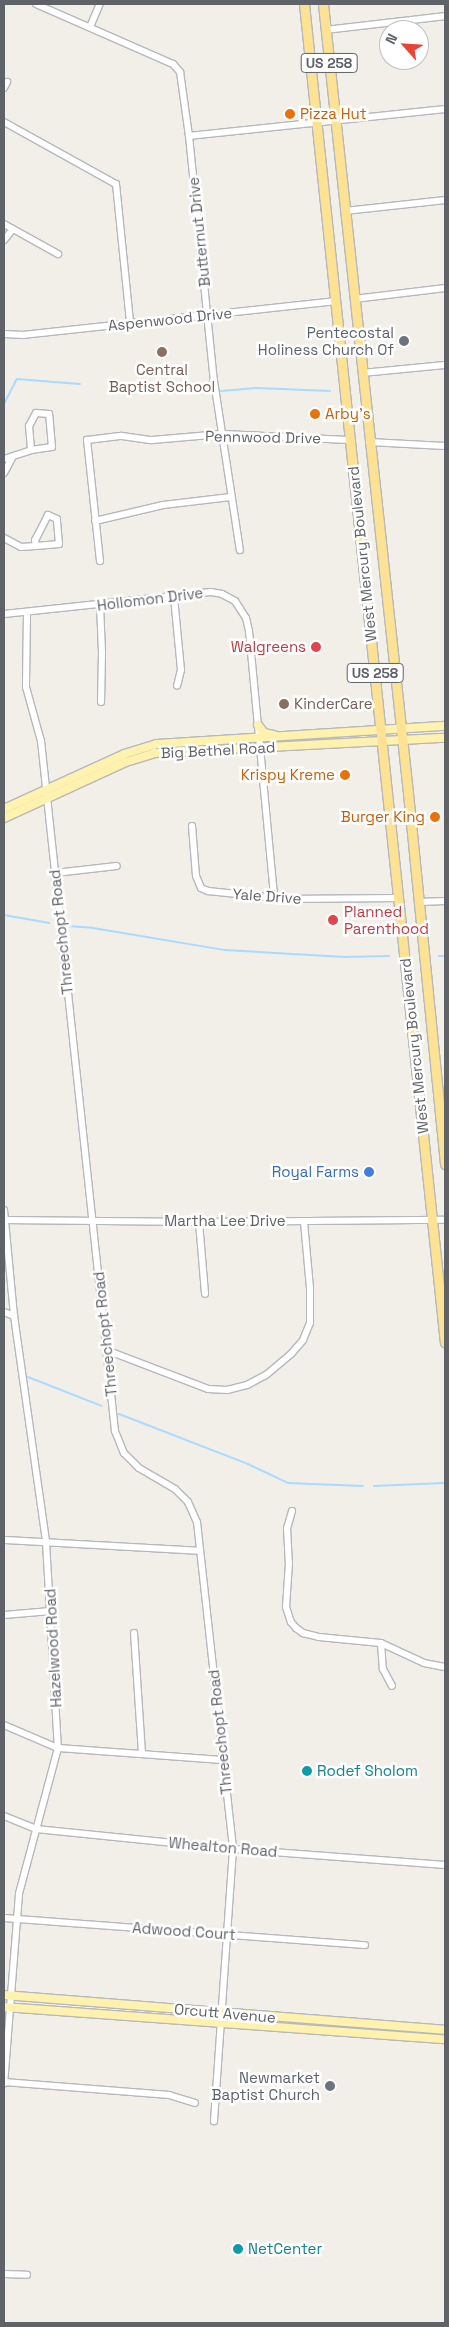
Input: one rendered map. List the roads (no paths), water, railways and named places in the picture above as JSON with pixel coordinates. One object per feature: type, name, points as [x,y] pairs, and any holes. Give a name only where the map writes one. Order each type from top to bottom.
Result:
[{"type":"highway","name":"West Mercury Boulevard","points":[[304,4],[445,1343]]},
{"type":"highway","name":"West Mercury Boulevard","points":[[323,4],[401,729],[445,1164]]},
{"type":"main road","points":[[258,725],[264,732],[281,736]]},
{"type":"main road","name":"Big Bethel Road","points":[[4,809],[124,754],[150,746],[175,742],[445,726]]},
{"type":"main road","name":"Big Bethel Road","points":[[4,818],[146,755],[178,750],[445,738]]},
{"type":"main road","name":"Orcutt Avenue","points":[[7,1996],[445,2030]]},
{"type":"main road","name":"Orcutt Avenue","points":[[7,2007],[382,2036],[445,2039]]},
{"type":"main road","points":[[382,2036],[392,2031],[408,2032],[411,2027]]},
{"type":"street","name":"Butternut Drive","points":[[36,4],[178,67],[189,136],[207,314],[222,434],[240,550]]},
{"type":"street","points":[[90,28],[100,4]]},
{"type":"street","points":[[326,30],[445,16]]},
{"type":"street","points":[[189,136],[445,109]]},
{"type":"street","points":[[4,122],[116,184],[130,323]]},
{"type":"street","points":[[345,211],[445,200]]},
{"type":"street","points":[[4,224],[58,254]]},
{"type":"street","points":[[4,240],[13,229]]},
{"type":"street","points":[[354,299],[445,288]]},
{"type":"street","name":"Aspenwood Drive","points":[[4,334],[23,335],[336,301]]},
{"type":"street","points":[[362,373],[445,365]]},
{"type":"street","points":[[4,473],[12,458],[19,453],[52,447],[49,414],[36,413],[29,426],[31,450]]},
{"type":"street","name":"Pennwood Drive","points":[[96,521],[87,440],[122,436],[152,440],[222,434],[350,440]]},
{"type":"street","points":[[369,442],[445,446]]},
{"type":"street","points":[[4,459],[12,458]]},
{"type":"street","points":[[100,561],[96,521],[163,505],[231,497]]},
{"type":"street","points":[[4,538],[21,548],[59,544],[57,519],[48,515],[35,540],[36,546]]},
{"type":"street","name":"Hollomon Drive","points":[[4,614],[211,592],[222,594],[235,601],[242,609],[246,618],[261,747]]},
{"type":"street","points":[[174,597],[181,670],[177,686]]},
{"type":"street","points":[[100,605],[102,652],[101,702]]},
{"type":"street","name":"Threechopt Road","points":[[26,612],[26,687],[41,741],[116,1431],[124,1453],[139,1468],[163,1481],[188,1502],[197,1522],[233,1849],[214,2121]]},
{"type":"street","points":[[261,747],[274,898]]},
{"type":"street","name":"Yale Drive","points":[[192,826],[196,876],[201,888],[274,898],[398,898]]},
{"type":"street","points":[[55,873],[117,866]]},
{"type":"street","points":[[418,902],[445,902]]},
{"type":"street","name":"Hazelwood Road","points":[[4,1210],[14,1316],[46,1542],[58,1748],[22,1880],[7,1996],[4,2083]]},
{"type":"street","name":"Martha Lee Drive","points":[[4,1220],[199,1222],[445,1220]]},
{"type":"street","points":[[199,1222],[205,1294]]},
{"type":"street","points":[[106,1350],[208,1389],[234,1389],[247,1385],[266,1375],[291,1354],[303,1340],[310,1323],[310,1288],[304,1222]]},
{"type":"street","points":[[4,1312],[14,1316]]},
{"type":"street","points":[[292,1511],[287,1528],[289,1563],[286,1607],[291,1622],[303,1633],[310,1636],[381,1643],[424,1663],[445,1667]]},
{"type":"street","points":[[4,1540],[200,1551]]},
{"type":"street","points":[[4,1615],[51,1611]]},
{"type":"street","points":[[134,1633],[142,1754]]},
{"type":"street","points":[[381,1643],[384,1674],[392,1686]]},
{"type":"street","points":[[4,1725],[58,1748],[223,1760]]},
{"type":"street","name":"Whealton Road","points":[[4,1816],[36,1829],[233,1849],[445,1865]]},
{"type":"street","name":"Adwood Court","points":[[4,1918],[365,1945]]},
{"type":"street","points":[[4,2083],[169,2095],[195,2103]]},
{"type":"street","points":[[4,2274],[27,2275]]},
{"type":"waterway","points":[[4,404],[17,379],[80,384]]},
{"type":"waterway","points":[[221,391],[257,388],[330,391]]},
{"type":"waterway","points":[[4,915],[49,923]]},
{"type":"waterway","points":[[67,926],[93,928],[225,950],[345,957],[389,956]]},
{"type":"waterway","points":[[439,956],[445,956]]},
{"type":"waterway","points":[[28,1377],[102,1406]]},
{"type":"waterway","points":[[119,1414],[248,1464],[288,1483],[363,1486]]},
{"type":"waterway","points":[[374,1486],[444,1483]]},
{"type":"place","name":"Pizza Hut","points":[[290,114]]},
{"type":"place","name":"Pentecostal Holiness Church Of","points":[[404,341]]},
{"type":"place","name":"Central Baptist School","points":[[162,352]]},
{"type":"place","name":"Arby's","points":[[315,414]]},
{"type":"place","name":"Walgreens","points":[[316,647]]},
{"type":"place","name":"KinderCare","points":[[284,704]]},
{"type":"place","name":"Krispy Kreme","points":[[345,775]]},
{"type":"place","name":"Burger King","points":[[435,817]]},
{"type":"place","name":"Planned Parenthood","points":[[333,920]]},
{"type":"place","name":"Royal Farms","points":[[369,1172]]},
{"type":"place","name":"Rodef Sholom","points":[[307,1771]]},
{"type":"place","name":"Newmarket Baptist Church","points":[[330,2086]]},
{"type":"place","name":"NetCenter","points":[[238,2249]]}]
